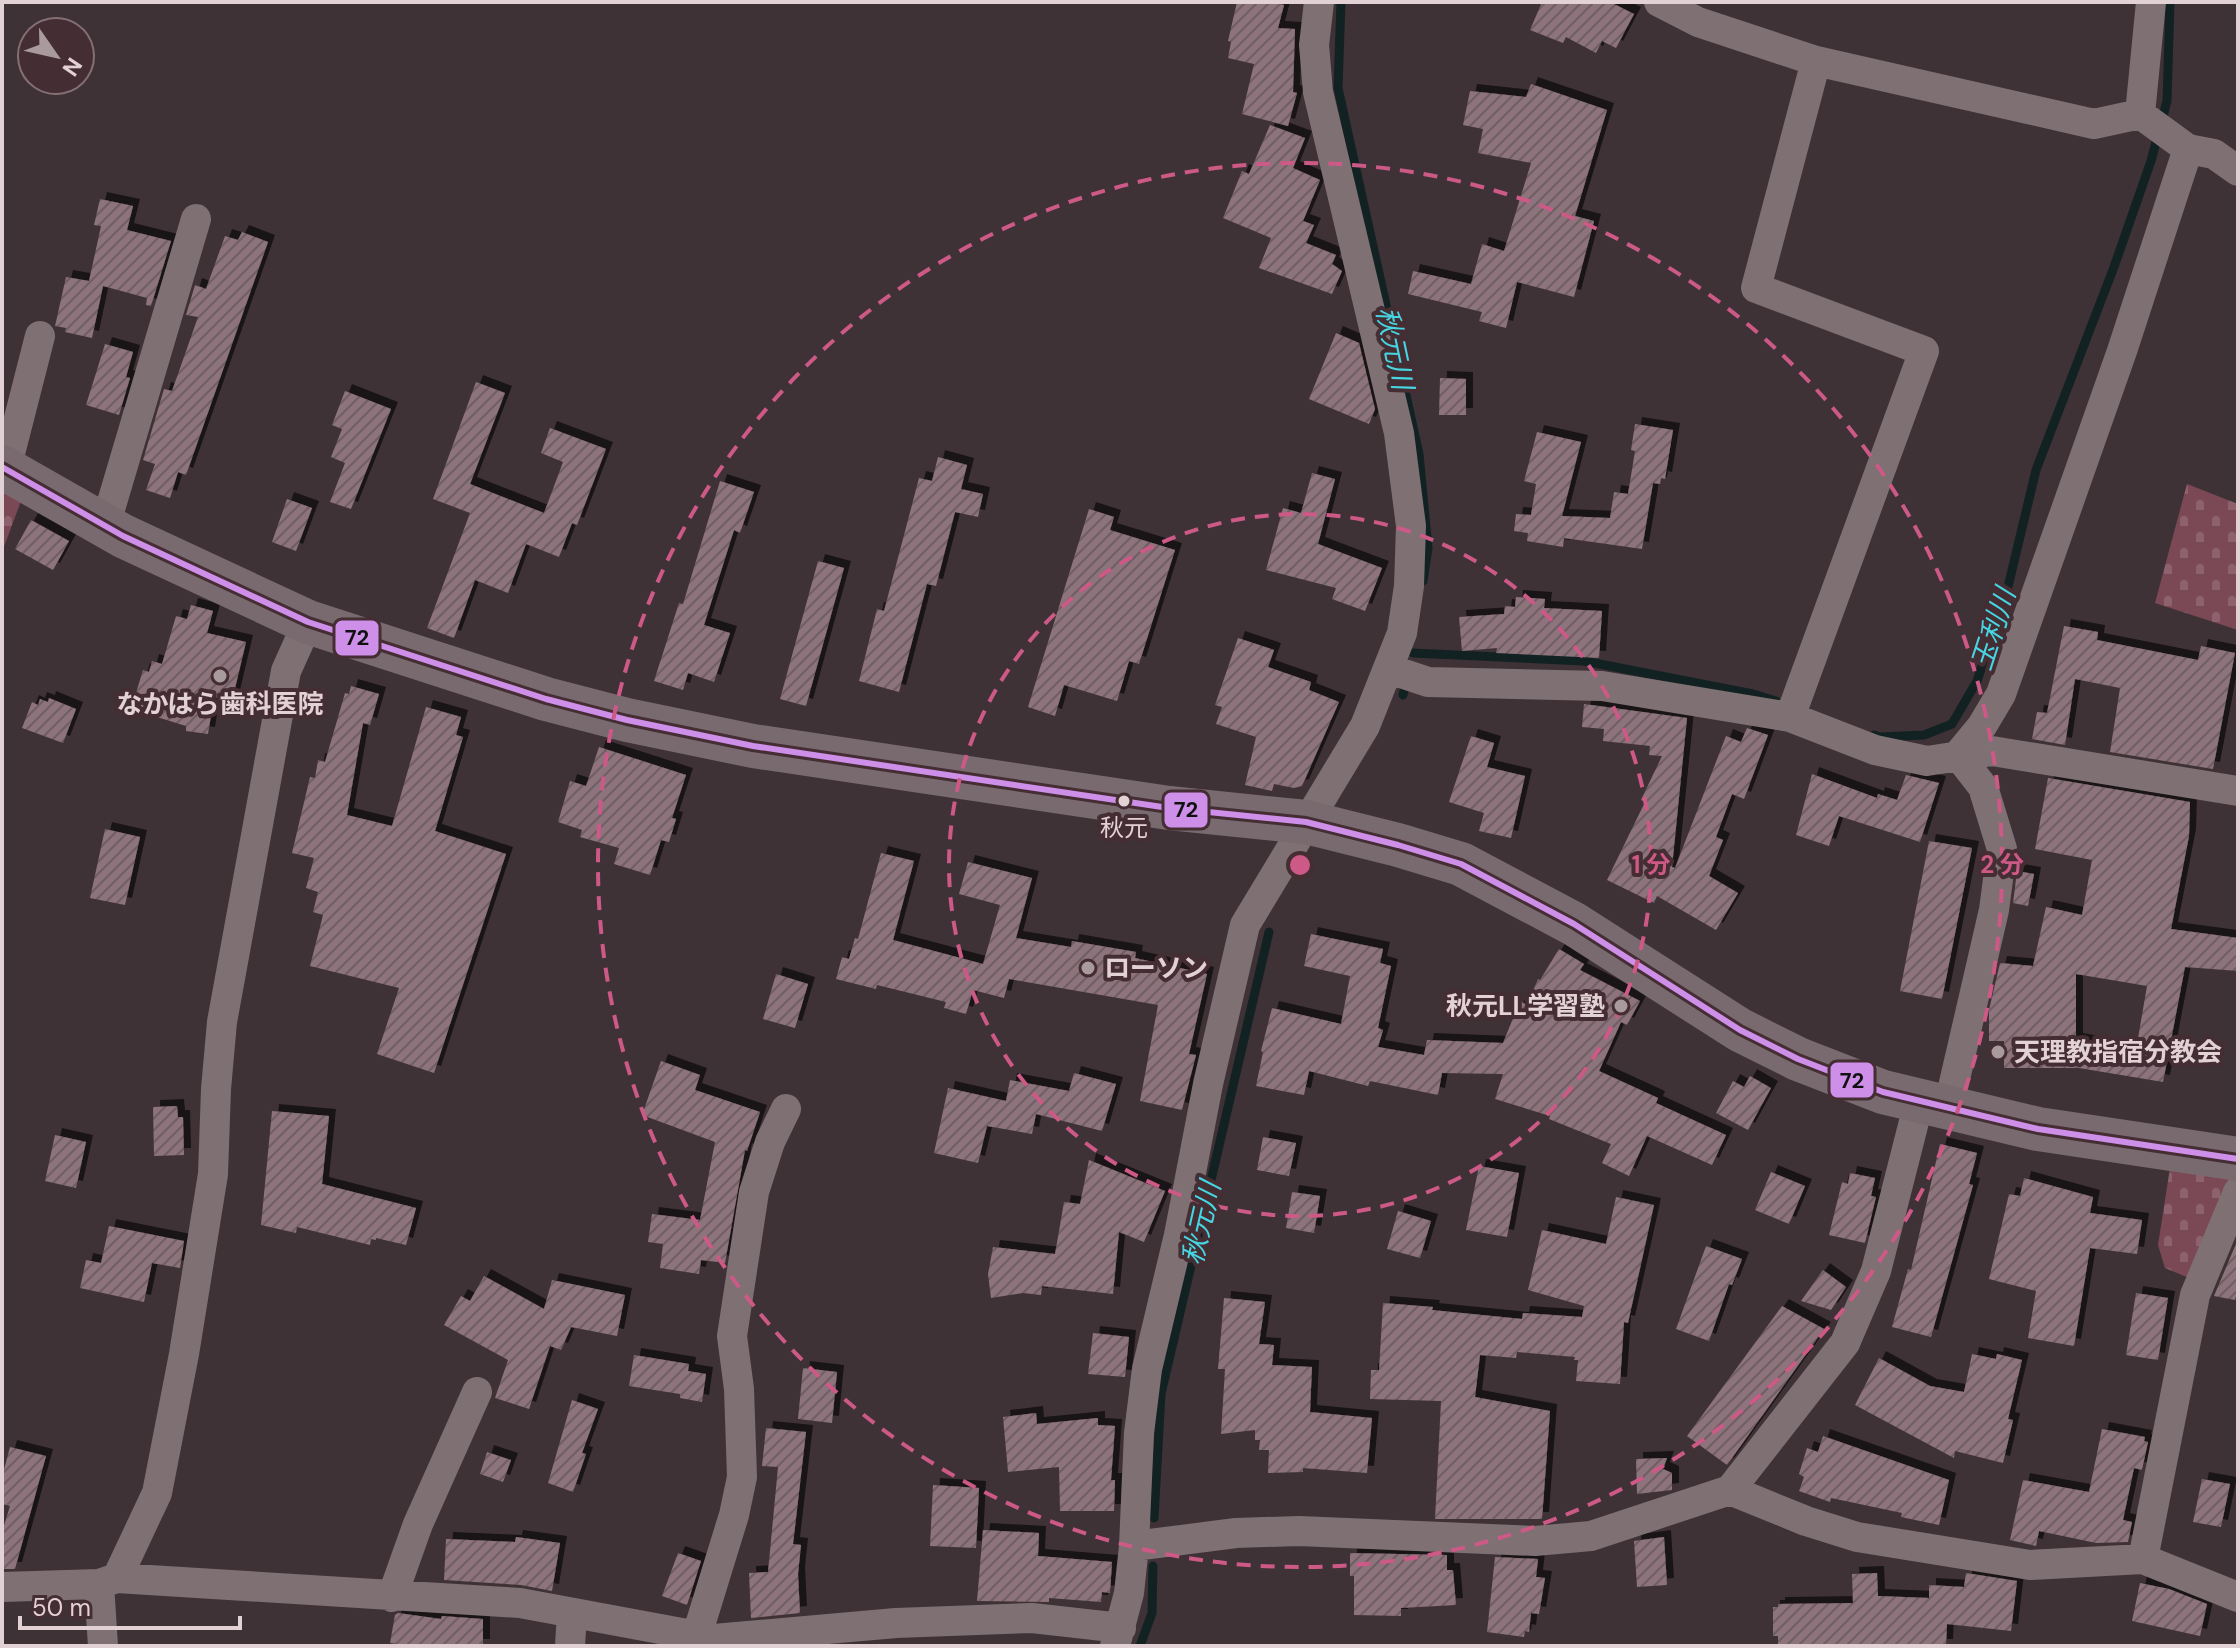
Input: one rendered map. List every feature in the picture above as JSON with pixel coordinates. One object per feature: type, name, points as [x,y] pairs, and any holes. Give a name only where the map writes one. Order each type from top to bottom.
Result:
[{"type":"highway","points":[[4,468],[105,526],[236,591],[308,622],[546,699],[627,720],[753,746],[1169,808],[1306,822],[1398,845],[1461,864],[1574,924],[1763,1042],[1883,1092],[2038,1129],[2238,1159]]},
{"type":"street","points":[[2,1587],[108,1581],[520,1603],[714,1639],[896,1623],[1032,1618],[1118,1637],[1134,1546],[1139,1433],[1147,1369],[1245,925],[1365,726],[1391,670],[1402,633],[1409,586],[1411,526],[1399,433],[1318,92],[1314,45],[1319,2]]},
{"type":"street","points":[[1659,2],[1698,22],[1816,61],[2094,124],[2140,114],[2188,149],[2214,154],[2238,171]]},
{"type":"street","points":[[2140,114],[2151,2]]},
{"type":"street","points":[[1793,711],[1924,351],[1756,288],[1816,61]]},
{"type":"street","points":[[1958,755],[1982,726],[2001,694],[2122,351],[2188,149]]},
{"type":"street","points":[[105,526],[196,219]]},
{"type":"street","points":[[4,468],[40,336]]},
{"type":"street","points":[[103,1646],[108,1581],[157,1493],[212,1188],[222,1022],[286,671],[308,622]]},
{"type":"street","points":[[1391,670],[1428,682],[1602,686],[1793,711],[1875,750],[1927,761],[1992,751],[2238,791]]},
{"type":"street","points":[[1134,1546],[1236,1533],[1299,1531],[1535,1541],[1591,1536],[1730,1490],[1845,1343],[1876,1271],[1934,1106],[1994,910],[2002,849],[1983,787],[1958,755]]},
{"type":"street","points":[[697,1635],[734,1515],[742,1477],[739,1389],[732,1336],[754,1192],[770,1142],[786,1109]]},
{"type":"street","points":[[2143,1559],[2195,1295],[2238,1192]]},
{"type":"street","points":[[392,1597],[418,1524],[477,1392]]},
{"type":"street","points":[[1730,1490],[1806,1521],[1873,1539],[2030,1565],[2143,1559],[2238,1597]]},
{"type":"street","points":[[570,1646],[572,1613]]},
{"type":"green space","points":[[2187,484],[2238,504],[2238,630],[2155,603]]},
{"type":"green space","points":[[2,491],[21,501],[2,552]]},
{"type":"green space","points":[[2170,1168],[2235,1175],[2194,1280],[2165,1268],[2158,1245]]},
{"type":"building","points":[[1237,2],[1284,5],[1278,28],[1295,29],[1293,92],[1297,93],[1288,126],[1242,114],[1254,64],[1228,58],[1231,42],[1228,41]]},
{"type":"building","points":[[1542,2],[1610,2],[1634,14],[1616,48],[1602,41],[1596,53],[1566,37],[1563,43],[1530,30]]},
{"type":"building","points":[[1531,84],[1607,110],[1575,216],[1594,221],[1574,297],[1517,282],[1506,328],[1479,321],[1482,312],[1408,294],[1413,271],[1471,284],[1482,244],[1504,251],[1531,163],[1478,153],[1483,129],[1463,125],[1470,91],[1526,97]]},
{"type":"building","points":[[1270,125],[1305,138],[1293,168],[1320,180],[1303,221],[1314,225],[1306,243],[1336,255],[1332,264],[1342,271],[1332,294],[1259,268],[1271,238],[1223,218],[1242,171],[1249,174]]},
{"type":"building","points":[[100,199],[133,206],[127,230],[171,241],[151,306],[146,305],[147,298],[103,286],[92,338],[65,332],[66,328],[55,326],[66,277],[89,281],[101,226],[94,225]]},
{"type":"building","points":[[242,232],[268,242],[186,475],[178,472],[170,498],[146,490],[155,464],[143,460],[164,389],[172,391],[198,317],[186,315],[195,285],[206,289],[225,236],[238,240]]},
{"type":"building","points":[[1336,333],[1359,343],[1375,409],[1369,424],[1309,399]]},
{"type":"building","points":[[105,344],[133,352],[126,377],[130,378],[119,415],[86,405]]},
{"type":"building","points":[[1440,378],[1466,379],[1466,415],[1439,415]]},
{"type":"building","points":[[476,382],[505,393],[470,484],[544,513],[563,462],[541,453],[550,428],[606,449],[577,525],[572,523],[559,557],[526,544],[508,593],[475,580],[454,638],[427,628],[470,513],[433,499]]},
{"type":"building","points":[[345,391],[391,409],[351,509],[330,502],[345,463],[331,457],[342,429],[332,425]]},
{"type":"building","points":[[1635,424],[1673,430],[1665,479],[1661,478],[1660,484],[1653,483],[1642,549],[1564,538],[1563,547],[1527,541],[1528,533],[1514,531],[1516,514],[1531,515],[1536,484],[1524,481],[1537,432],[1581,442],[1562,516],[1610,518],[1614,492],[1628,494],[1635,451],[1631,450]]},
{"type":"building","points":[[938,457],[967,465],[961,489],[983,494],[978,517],[955,512],[936,586],[927,584],[899,692],[859,681],[877,609],[884,611],[919,478],[932,481]]},
{"type":"building","points":[[1312,473],[1335,479],[1318,544],[1382,568],[1365,611],[1332,599],[1336,588],[1266,570],[1283,508],[1301,513]]},
{"type":"building","points":[[720,481],[754,492],[740,533],[734,530],[704,625],[730,633],[714,682],[688,673],[683,690],[654,681],[679,603],[683,604]]},
{"type":"building","points":[[287,499],[312,508],[296,551],[272,542]]},
{"type":"building","points":[[1089,509],[1114,517],[1110,530],[1175,550],[1139,664],[1129,661],[1117,701],[1064,685],[1055,716],[1028,707]]},
{"type":"building","points":[[31,520],[69,541],[53,570],[15,549]]},
{"type":"building","points":[[818,561],[844,568],[806,706],[780,699]]},
{"type":"building","points":[[1516,597],[1545,599],[1544,608],[1602,611],[1599,658],[1496,653],[1497,648],[1462,651],[1459,617],[1504,614],[1505,606],[1515,607]]},
{"type":"building","points":[[191,605],[213,611],[207,633],[246,642],[232,701],[214,697],[208,734],[186,731],[186,726],[131,709],[143,670],[149,672],[152,661],[162,664],[176,616],[187,619]]},
{"type":"building","points":[[2064,626],[2098,632],[2097,640],[2198,660],[2201,646],[2235,653],[2213,769],[2110,752],[2120,688],[2075,679],[2065,745],[2032,739],[2037,712],[2047,713]]},
{"type":"building","points":[[1238,638],[1274,650],[1268,667],[1311,682],[1309,690],[1339,702],[1302,786],[1294,788],[1274,784],[1272,791],[1245,785],[1256,737],[1216,724],[1222,707],[1215,705]]},
{"type":"building","points":[[351,686],[379,694],[370,725],[363,723],[347,815],[392,826],[426,707],[461,717],[456,735],[463,737],[435,831],[506,854],[434,1073],[377,1054],[399,988],[310,966],[323,915],[313,912],[318,892],[306,888],[314,858],[292,853],[310,777],[315,778],[318,760],[325,762],[345,693],[349,694]]},
{"type":"building","points":[[49,698],[76,709],[63,743],[22,728],[32,702],[38,705],[40,699],[48,702]]},
{"type":"building","points":[[1584,704],[1687,718],[1672,867],[1675,868],[1726,736],[1741,742],[1747,728],[1768,735],[1744,799],[1732,794],[1716,837],[1723,840],[1709,876],[1738,893],[1716,930],[1657,896],[1654,903],[1607,880],[1645,802],[1641,800],[1662,756],[1649,755],[1650,746],[1603,741],[1604,729],[1582,727]]},
{"type":"building","points":[[1471,736],[1494,743],[1487,767],[1525,776],[1511,838],[1479,831],[1484,813],[1449,802]]},
{"type":"building","points":[[599,747],[686,775],[672,818],[676,819],[669,842],[661,840],[650,875],[614,864],[619,848],[580,837],[582,830],[558,822],[570,781],[586,786]]},
{"type":"building","points":[[1812,774],[1877,798],[1878,794],[1897,800],[1906,775],[1939,783],[1920,842],[1839,816],[1829,846],[1796,835]]},
{"type":"building","points":[[2048,778],[2190,802],[2189,836],[2171,929],[2238,938],[2238,971],[2185,967],[2163,1082],[2079,1068],[2004,1068],[2004,1041],[1989,1041],[1989,1010],[2000,963],[2033,966],[2046,907],[2082,915],[2092,860],[2035,849]],"holes":[[[2076,974],[2147,986],[2137,1044],[2132,1043],[2131,1050],[2076,1040]]]},
{"type":"building","points":[[105,829],[140,837],[125,905],[90,898]]},
{"type":"building","points":[[1929,841],[1972,848],[1942,999],[1900,991]]},
{"type":"building","points":[[881,853],[914,861],[893,940],[983,964],[1000,905],[959,894],[968,862],[1032,878],[1016,938],[1071,947],[1072,941],[1136,952],[1135,958],[1207,974],[1189,1054],[1196,1055],[1182,1110],[1140,1101],[1158,1005],[1009,979],[1004,998],[973,990],[966,1014],[944,1008],[946,1002],[877,985],[876,989],[836,979],[842,957],[849,959],[855,938],[858,939]]},
{"type":"building","points":[[2017,871],[2034,874],[2028,906],[2013,903]]},
{"type":"building","points":[[1311,934],[1383,949],[1380,963],[1391,966],[1378,1028],[1383,1030],[1378,1047],[1424,1055],[1427,1040],[1503,1043],[1520,1001],[1527,1005],[1538,979],[1559,949],[1584,964],[1580,970],[1640,1001],[1627,1025],[1621,1022],[1599,1071],[1658,1098],[1656,1103],[1726,1135],[1712,1165],[1647,1136],[1629,1176],[1602,1163],[1611,1144],[1549,1119],[1550,1116],[1495,1099],[1503,1074],[1442,1073],[1438,1095],[1370,1081],[1368,1086],[1309,1071],[1304,1095],[1256,1086],[1272,1008],[1341,1024],[1350,976],[1304,966]]},
{"type":"building","points":[[776,974],[808,984],[795,1028],[763,1019]]},
{"type":"building","points":[[661,1061],[700,1075],[695,1090],[760,1112],[745,1150],[725,1263],[701,1260],[699,1274],[660,1268],[663,1244],[648,1242],[652,1214],[700,1220],[715,1142],[642,1115]]},
{"type":"building","points":[[1074,1073],[1116,1084],[1102,1131],[1036,1114],[1032,1134],[987,1126],[978,1163],[934,1153],[948,1088],[1006,1101],[1010,1080],[1069,1091]]},
{"type":"building","points":[[1750,1076],[1771,1088],[1748,1130],[1716,1113],[1733,1081],[1744,1087]]},
{"type":"building","points":[[177,1106],[178,1117],[183,1117],[184,1155],[154,1156],[153,1107]]},
{"type":"building","points":[[272,1111],[329,1116],[322,1184],[416,1208],[406,1245],[376,1238],[371,1239],[370,1245],[297,1227],[296,1233],[261,1225]]},
{"type":"building","points":[[55,1135],[86,1142],[76,1188],[45,1181]]},
{"type":"building","points":[[1263,1137],[1296,1143],[1289,1176],[1257,1170]]},
{"type":"building","points":[[1940,1144],[1977,1153],[1969,1184],[1973,1185],[1931,1337],[1892,1327],[1908,1269],[1911,1270]]},
{"type":"building","points":[[1089,1160],[1165,1191],[1144,1242],[1119,1232],[1113,1294],[1042,1286],[1041,1295],[1023,1293],[991,1298],[988,1274],[993,1247],[1055,1254],[1064,1202],[1080,1204]]},
{"type":"building","points":[[1479,1166],[1519,1173],[1507,1237],[1466,1230]]},
{"type":"building","points":[[1771,1172],[1805,1186],[1789,1224],[1755,1210]]},
{"type":"building","points":[[1850,1173],[1875,1178],[1871,1196],[1876,1197],[1865,1243],[1829,1235],[1842,1182],[1848,1184]]},
{"type":"building","points":[[2024,1178],[2093,1197],[2090,1213],[2142,1220],[2137,1254],[2090,1248],[2074,1346],[2028,1338],[2036,1291],[1989,1279],[2009,1194],[2020,1196]]},
{"type":"building","points":[[1292,1192],[1320,1196],[1314,1233],[1286,1228]]},
{"type":"building","points":[[1616,1197],[1654,1205],[1628,1323],[1624,1322],[1620,1384],[1576,1381],[1578,1360],[1574,1360],[1575,1357],[1517,1352],[1516,1358],[1480,1355],[1475,1397],[1550,1411],[1542,1519],[1435,1519],[1441,1401],[1370,1399],[1371,1370],[1379,1370],[1383,1303],[1522,1319],[1523,1313],[1582,1317],[1584,1306],[1528,1290],[1542,1230],[1606,1244]]},
{"type":"building","points":[[1398,1211],[1431,1221],[1420,1258],[1387,1249]]},
{"type":"building","points":[[109,1226],[184,1241],[180,1268],[152,1263],[144,1302],[80,1288],[86,1260],[101,1263]]},
{"type":"building","points":[[2238,1239],[2238,1288],[2235,1300],[2214,1296]]},
{"type":"building","points":[[1706,1246],[1742,1259],[1732,1285],[1729,1284],[1709,1341],[1676,1329]]},
{"type":"building","points":[[1823,1270],[1846,1287],[1831,1310],[1801,1301]]},
{"type":"building","points":[[484,1276],[544,1309],[552,1280],[625,1295],[617,1336],[571,1327],[561,1350],[550,1346],[529,1409],[495,1398],[508,1360],[444,1325],[461,1296],[470,1301]]},
{"type":"building","points":[[2136,1293],[2168,1298],[2158,1360],[2126,1355]]},
{"type":"building","points":[[1224,1298],[1265,1302],[1259,1344],[1274,1345],[1272,1365],[1312,1367],[1310,1412],[1372,1418],[1367,1473],[1303,1468],[1303,1472],[1268,1473],[1269,1450],[1259,1450],[1260,1440],[1255,1440],[1255,1430],[1221,1434],[1225,1369],[1218,1369]]},
{"type":"building","points":[[1782,1306],[1824,1329],[1727,1465],[1687,1436]]},
{"type":"building","points":[[1093,1333],[1129,1337],[1125,1377],[1088,1374]]},
{"type":"building","points":[[1972,1354],[1996,1359],[1997,1354],[2022,1360],[2008,1419],[2013,1420],[2003,1463],[1955,1451],[1954,1458],[1855,1405],[1879,1358],[1930,1386],[1964,1392]]},
{"type":"building","points":[[634,1355],[689,1364],[688,1371],[706,1374],[702,1402],[680,1398],[680,1394],[629,1386]]},
{"type":"building","points":[[803,1368],[837,1372],[832,1423],[798,1419]]},
{"type":"building","points":[[572,1400],[598,1409],[582,1453],[586,1454],[573,1492],[548,1483]]},
{"type":"building","points":[[1036,1413],[1037,1424],[1098,1418],[1098,1425],[1115,1426],[1111,1480],[1115,1480],[1114,1511],[1060,1511],[1059,1467],[1008,1472],[1003,1417]]},
{"type":"building","points":[[766,1428],[806,1432],[793,1544],[801,1545],[798,1574],[800,1613],[751,1618],[749,1573],[768,1572],[778,1467],[762,1466]]},
{"type":"building","points":[[2102,1429],[2145,1437],[2144,1441],[2148,1442],[2142,1470],[2134,1468],[2123,1520],[2132,1522],[2128,1542],[2096,1543],[2039,1531],[2036,1546],[2010,1540],[2023,1480],[2089,1492]]},
{"type":"building","points":[[1823,1436],[1949,1480],[1939,1525],[1901,1517],[1902,1513],[1831,1498],[1830,1502],[1799,1491],[1804,1477],[1799,1474],[1807,1448],[1818,1452]]},
{"type":"building","points":[[10,1447],[46,1456],[15,1569],[2,1569],[2,1532],[10,1506],[2,1504],[2,1477]]},
{"type":"building","points":[[487,1452],[511,1460],[503,1482],[480,1474]]},
{"type":"building","points":[[1667,1458],[1663,1469],[1672,1473],[1672,1490],[1637,1494],[1636,1459]]},
{"type":"building","points":[[2202,1479],[2230,1484],[2221,1527],[2193,1522]]},
{"type":"building","points":[[933,1485],[979,1488],[976,1548],[930,1546]]},
{"type":"building","points":[[983,1530],[1039,1533],[1038,1556],[1112,1562],[1110,1593],[1102,1592],[1101,1602],[1049,1598],[1049,1602],[977,1601]]},
{"type":"building","points":[[516,1537],[560,1543],[552,1591],[521,1585],[444,1580],[446,1539],[515,1542]]},
{"type":"building","points":[[1664,1537],[1667,1585],[1637,1587],[1634,1541]]},
{"type":"building","points":[[678,1553],[701,1561],[687,1605],[662,1596]]},
{"type":"building","points":[[1350,1553],[1447,1555],[1447,1570],[1453,1570],[1456,1605],[1401,1608],[1401,1616],[1354,1615],[1354,1576],[1350,1576]]},
{"type":"building","points":[[1495,1557],[1538,1559],[1536,1577],[1545,1578],[1539,1614],[1531,1613],[1529,1632],[1525,1631],[1524,1637],[1487,1632]]},
{"type":"building","points":[[1877,1573],[1878,1596],[1929,1598],[1929,1585],[1964,1587],[1966,1573],[2017,1581],[2011,1631],[1947,1624],[1946,1646],[1778,1646],[1778,1636],[1773,1636],[1773,1607],[1778,1607],[1778,1604],[1853,1603],[1852,1574]]},
{"type":"building","points":[[2140,1583],[2169,1589],[2207,1604],[2200,1636],[2132,1621]]},
{"type":"building","points":[[398,1613],[441,1619],[442,1616],[483,1619],[483,1646],[390,1643]]},
{"type":"waterway","name":"秋元川","points":[[1341,2],[1338,88],[1419,454],[1428,548],[1423,581]]},
{"type":"waterway","name":"玉利川","points":[[1874,735],[1924,735],[1952,724],[1977,681],[2007,591],[2036,470],[2151,161],[2167,101],[2170,2]]},
{"type":"waterway","name":"玉利川","points":[[1413,653],[1584,661],[1776,701]]},
{"type":"waterway","name":"秋元川","points":[[1403,695],[1407,678]]},
{"type":"waterway","name":"秋元川","points":[[1154,1518],[1161,1394],[1269,932]]},
{"type":"waterway","name":"秋元川","points":[[1140,1646],[1152,1613],[1153,1566]]},
{"type":"transit line","name":"72","points":[[2,467],[123,536],[308,622],[546,699],[627,720],[753,746],[1169,808],[1306,822],[1398,845],[1461,864],[1574,924],[1740,1030],[1798,1059],[1883,1092],[2038,1129],[2238,1159]]},
{"type":"place","name":"なかはら歯科医院","points":[[220,676]]},
{"type":"place","name":"秋元","points":[[1124,801]]},
{"type":"place","name":"ローソン","points":[[1088,968]]},
{"type":"place","name":"秋元LL学習塾","points":[[1621,1006]]},
{"type":"place","name":"天理教指宿分教会","points":[[1998,1052]]}]
